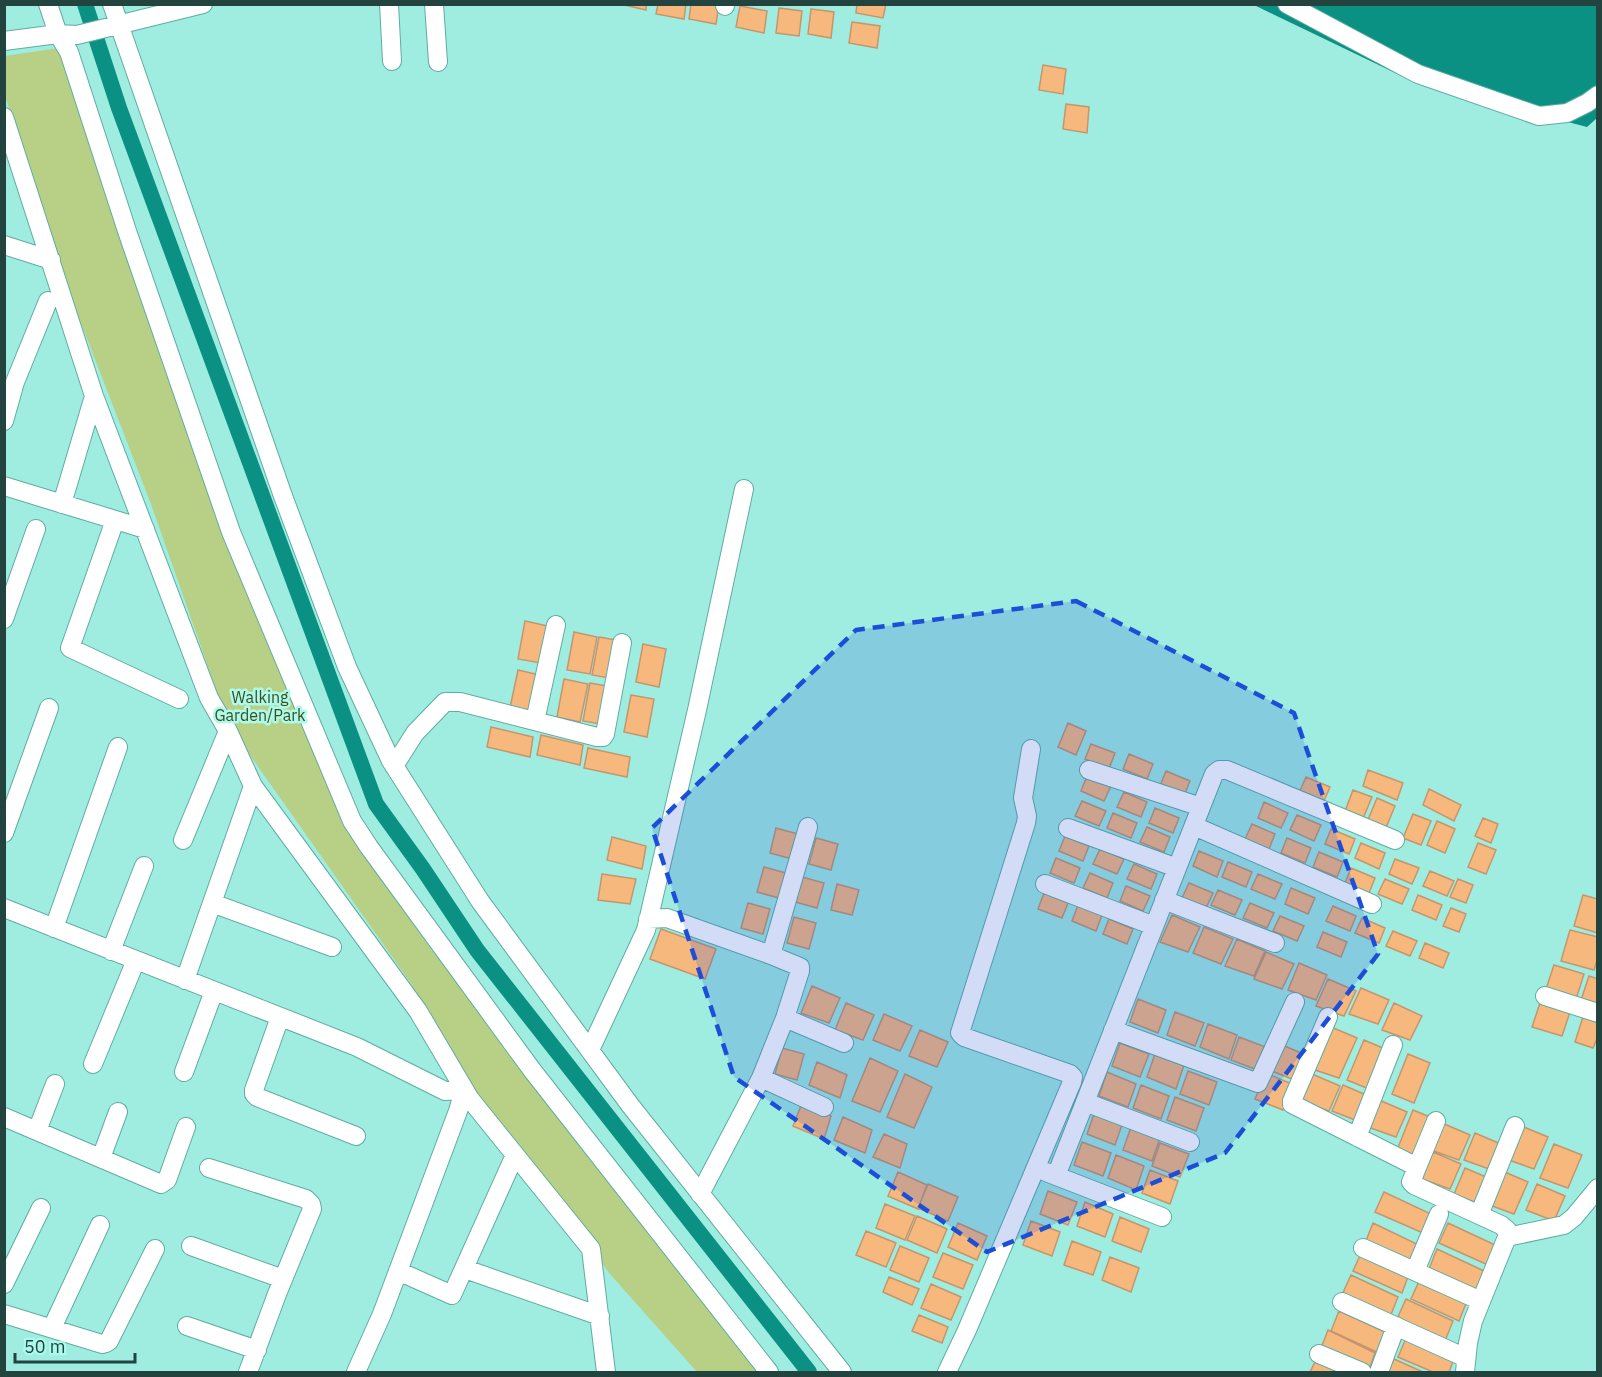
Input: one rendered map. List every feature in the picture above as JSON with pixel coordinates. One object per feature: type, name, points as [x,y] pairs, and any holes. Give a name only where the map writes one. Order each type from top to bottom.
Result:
[{"type":"street","points":[[48,4],[58,34],[69,52],[127,231],[231,532],[352,821],[532,1070],[769,1372]]},
{"type":"street","points":[[112,4],[112,26],[283,496],[347,667],[394,766],[480,901],[630,1105],[842,1372]]},
{"type":"street","points":[[4,41],[58,34],[77,36],[202,4]]},
{"type":"street","points":[[389,4],[392,61]]},
{"type":"street","points":[[434,4],[438,62]]},
{"type":"street","points":[[1287,4],[1418,74],[1539,116],[1567,114],[1598,95]]},
{"type":"street","points":[[4,117],[94,396],[209,698],[253,786],[418,1011],[470,1099],[591,1249],[606,1372]]},
{"type":"street","points":[[4,245],[51,260]]},
{"type":"street","points":[[4,421],[18,374],[48,301]]},
{"type":"street","points":[[62,504],[94,396]]},
{"type":"street","points":[[4,486],[145,529]]},
{"type":"street","points":[[590,1050],[641,943],[648,920],[697,710],[744,489]]},
{"type":"street","points":[[115,520],[70,648],[179,699]]},
{"type":"street","points":[[4,619],[12,576],[36,529]]},
{"type":"street","points":[[535,721],[556,625]]},
{"type":"street","points":[[394,766],[415,734],[445,702],[460,702],[603,737],[622,643]]},
{"type":"street","points":[[4,833],[49,708]]},
{"type":"street","points":[[183,840],[228,732]]},
{"type":"street","points":[[54,928],[118,747]]},
{"type":"street","points":[[947,1372],[967,1330],[1073,1077],[960,1033],[1026,823],[1027,816],[1023,798],[1031,749]]},
{"type":"street","points":[[1089,770],[1201,807]]},
{"type":"street","points":[[1056,1176],[1214,774],[1219,770],[1227,770],[1395,840]]},
{"type":"street","points":[[185,980],[253,786]]},
{"type":"street","points":[[1194,826],[1372,904]]},
{"type":"street","points":[[771,955],[808,828]]},
{"type":"street","points":[[1068,828],[1177,868]]},
{"type":"street","points":[[111,951],[144,866]]},
{"type":"street","points":[[1045,884],[1154,926]]},
{"type":"street","points":[[1164,900],[1275,943]]},
{"type":"street","points":[[212,903],[332,946]]},
{"type":"street","points":[[6,914],[54,928],[357,1047],[445,1091],[464,1090]]},
{"type":"street","points":[[648,920],[667,918],[800,967],[785,1018],[761,1078],[700,1194]]},
{"type":"street","points":[[93,1064],[136,960]]},
{"type":"street","points":[[184,1072],[214,991]]},
{"type":"street","points":[[1545,996],[1598,1013]]},
{"type":"street","points":[[1113,1030],[1258,1083],[1295,1002]]},
{"type":"street","points":[[280,1017],[254,1094],[356,1136]]},
{"type":"street","points":[[1328,1017],[1292,1104],[1417,1167]]},
{"type":"street","points":[[785,1018],[844,1043]]},
{"type":"street","points":[[1357,1137],[1392,1045]]},
{"type":"street","points":[[761,1078],[824,1107]]},
{"type":"street","points":[[37,1131],[56,1084]]},
{"type":"street","points":[[356,1372],[382,1314],[464,1090]]},
{"type":"street","points":[[1085,1102],[1190,1142]]},
{"type":"street","points":[[101,1158],[118,1112]]},
{"type":"street","points":[[4,1117],[161,1184],[167,1180],[186,1127]]},
{"type":"street","points":[[1342,1302],[1396,1326],[1465,1365],[1470,1332],[1507,1237],[1507,1230],[1411,1182],[1436,1120]]},
{"type":"street","points":[[1479,1215],[1515,1126]]},
{"type":"street","points":[[398,1271],[452,1295],[515,1155]]},
{"type":"street","points":[[209,1168],[306,1199],[312,1209],[248,1372]]},
{"type":"street","points":[[1036,1168],[1162,1217]]},
{"type":"street","points":[[1507,1237],[1564,1225],[1574,1217],[1598,1188]]},
{"type":"street","points":[[4,1284],[41,1208]]},
{"type":"street","points":[[1415,1271],[1439,1214]]},
{"type":"street","points":[[52,1328],[100,1225]]},
{"type":"street","points":[[191,1246],[283,1279]]},
{"type":"street","points":[[1363,1248],[1482,1301]]},
{"type":"street","points":[[4,1314],[102,1344],[109,1341],[155,1249]]},
{"type":"street","points":[[465,1269],[600,1316]]},
{"type":"street","points":[[187,1326],[257,1350]]},
{"type":"street","points":[[1379,1372],[1396,1326]]},
{"type":"street","points":[[1319,1354],[1362,1372]]},
{"type":"highlighted area","points":[[1076,601],[1294,713],[1378,954],[1225,1153],[987,1252],[734,1077],[652,828],[856,630]]},
{"type":"green space","name":"Walking Garden/Park","points":[[59,48],[113,202],[361,851],[431,949],[674,1256],[761,1372],[697,1372],[610,1274],[463,1076],[412,985],[228,724],[151,504],[55,256],[5,95],[4,56]]},
{"type":"shaded area","points":[[1254,5],[1597,5],[1597,118],[1587,127],[1412,81]]},
{"type":"building","points":[[620,4],[646,4],[646,10]]},
{"type":"building","points":[[658,4],[686,4],[684,19],[656,14]]},
{"type":"building","points":[[691,4],[719,4],[716,24],[689,19]]},
{"type":"building","points":[[857,4],[886,4],[883,18],[856,13]]},
{"type":"building","points":[[740,6],[767,11],[764,33],[736,27]]},
{"type":"building","points":[[779,8],[802,11],[799,36],[776,33]]},
{"type":"building","points":[[811,9],[834,12],[831,38],[808,34]]},
{"type":"building","points":[[852,22],[880,26],[877,48],[849,43]]},
{"type":"building","points":[[1043,65],[1066,69],[1063,94],[1039,90]]},
{"type":"building","points":[[1066,104],[1089,107],[1087,133],[1063,129]]},
{"type":"building","points":[[525,621],[548,626],[541,663],[518,659]]},
{"type":"building","points":[[574,632],[597,637],[590,674],[567,670]]},
{"type":"building","points":[[599,637],[622,641],[615,679],[592,675]]},
{"type":"building","points":[[643,644],[666,649],[659,687],[636,682]]},
{"type":"building","points":[[518,670],[540,675],[533,712],[510,708]]},
{"type":"building","points":[[564,679],[588,684],[580,722],[557,717]]},
{"type":"building","points":[[590,683],[613,687],[606,725],[583,721]]},
{"type":"building","points":[[631,695],[654,699],[647,737],[624,732]]},
{"type":"building","points":[[1068,723],[1086,731],[1076,755],[1058,747]]},
{"type":"building","points":[[491,727],[533,737],[530,757],[487,747]]},
{"type":"building","points":[[541,735],[583,745],[580,765],[537,755]]},
{"type":"building","points":[[1091,744],[1115,753],[1109,769],[1085,759]]},
{"type":"building","points":[[588,748],[630,757],[627,777],[584,768]]},
{"type":"building","points":[[1129,754],[1153,764],[1147,779],[1123,769]]},
{"type":"building","points":[[1368,770],[1403,783],[1397,800],[1363,786]]},
{"type":"building","points":[[1166,771],[1190,781],[1184,796],[1160,786]]},
{"type":"building","points":[[1087,776],[1111,786],[1104,801],[1081,791]]},
{"type":"building","points":[[1306,777],[1330,787],[1323,803],[1299,793]]},
{"type":"building","points":[[1429,789],[1461,805],[1454,821],[1423,805]]},
{"type":"building","points":[[1353,790],[1372,797],[1362,821],[1344,814]]},
{"type":"building","points":[[1124,792],[1147,802],[1141,817],[1117,807]]},
{"type":"building","points":[[1377,798],[1395,806],[1385,830],[1367,822]]},
{"type":"building","points":[[1082,801],[1106,811],[1099,826],[1075,816]]},
{"type":"building","points":[[1264,802],[1288,813],[1281,828],[1258,818]]},
{"type":"building","points":[[1155,808],[1179,818],[1173,833],[1149,823]]},
{"type":"building","points":[[1113,813],[1137,823],[1131,838],[1107,828]]},
{"type":"building","points":[[1413,814],[1431,821],[1421,845],[1403,838]]},
{"type":"building","points":[[1297,815],[1321,825],[1314,841],[1290,830]]},
{"type":"building","points":[[1483,818],[1498,824],[1491,843],[1475,836]]},
{"type":"building","points":[[1437,821],[1455,829],[1445,853],[1427,845]]},
{"type":"building","points":[[1252,824],[1275,834],[1269,849],[1245,839]]},
{"type":"building","points":[[1147,827],[1170,837],[1164,852],[1140,842]]},
{"type":"building","points":[[776,828],[798,834],[792,859],[770,853]]},
{"type":"building","points":[[1331,829],[1355,839],[1349,854],[1325,844]]},
{"type":"building","points":[[1065,836],[1089,846],[1083,861],[1059,851]]},
{"type":"building","points":[[612,837],[646,846],[642,869],[607,860]]},
{"type":"building","points":[[816,838],[838,844],[831,870],[809,864]]},
{"type":"building","points":[[1287,838],[1311,848],[1305,863],[1281,853]]},
{"type":"building","points":[[1361,843],[1385,853],[1379,869],[1355,858]]},
{"type":"building","points":[[1478,843],[1496,850],[1486,874],[1468,867]]},
{"type":"building","points":[[1100,849],[1124,859],[1117,874],[1093,864]]},
{"type":"building","points":[[1199,851],[1223,861],[1217,877],[1193,866]]},
{"type":"building","points":[[1319,852],[1343,862],[1337,877],[1313,867]]},
{"type":"building","points":[[1056,858],[1080,868],[1074,883],[1050,873]]},
{"type":"building","points":[[1395,859],[1419,868],[1412,884],[1389,874]]},
{"type":"building","points":[[1228,862],[1252,872],[1246,887],[1222,877]]},
{"type":"building","points":[[1134,864],[1157,874],[1151,889],[1127,879]]},
{"type":"building","points":[[764,867],[786,873],[779,898],[757,892]]},
{"type":"building","points":[[1351,868],[1375,878],[1369,893],[1345,883]]},
{"type":"building","points":[[1430,871],[1454,881],[1447,896],[1423,886]]},
{"type":"building","points":[[1090,873],[1113,883],[1107,898],[1083,888]]},
{"type":"building","points":[[602,874],[636,879],[630,904],[598,900]]},
{"type":"building","points":[[1258,874],[1282,884],[1275,899],[1251,889]]},
{"type":"building","points":[[802,877],[824,883],[817,908],[795,902]]},
{"type":"building","points":[[1385,879],[1409,889],[1402,904],[1378,894]]},
{"type":"building","points":[[1458,879],[1473,885],[1466,903],[1450,897]]},
{"type":"building","points":[[1189,883],[1213,893],[1206,908],[1182,898]]},
{"type":"building","points":[[837,884],[859,890],[852,915],[831,910]]},
{"type":"building","points":[[1126,886],[1150,896],[1143,911],[1120,901]]},
{"type":"building","points":[[1291,888],[1315,898],[1308,914],[1285,904]]},
{"type":"building","points":[[1218,890],[1242,900],[1235,915],[1211,905]]},
{"type":"building","points":[[1044,893],[1068,903],[1062,918],[1038,909]]},
{"type":"building","points":[[1418,895],[1442,905],[1436,920],[1412,910]]},
{"type":"building","points":[[1583,895],[1598,899],[1598,933],[1574,926]]},
{"type":"building","points":[[748,903],[770,909],[763,934],[741,928]]},
{"type":"building","points":[[1250,903],[1274,913],[1267,928],[1243,918]]},
{"type":"building","points":[[1078,905],[1102,915],[1096,931],[1072,921]]},
{"type":"building","points":[[1333,906],[1356,916],[1350,931],[1326,921]]},
{"type":"building","points":[[1451,908],[1466,914],[1459,932],[1443,926]]},
{"type":"building","points":[[1172,915],[1200,927],[1188,952],[1160,942]]},
{"type":"building","points":[[1280,916],[1304,926],[1297,941],[1273,931]]},
{"type":"building","points":[[794,917],[816,923],[809,949],[787,943]]},
{"type":"building","points":[[1362,918],[1385,928],[1379,943],[1355,933]]},
{"type":"building","points":[[1109,919],[1133,929],[1127,944],[1103,934]]},
{"type":"building","points":[[1204,927],[1233,939],[1221,964],[1193,953]]},
{"type":"building","points":[[661,929],[716,949],[705,979],[650,959]]},
{"type":"building","points":[[1570,930],[1598,937],[1598,957],[1594,970],[1561,961]]},
{"type":"building","points":[[1393,931],[1417,941],[1410,956],[1386,946]]},
{"type":"building","points":[[1323,932],[1347,942],[1341,957],[1317,947]]},
{"type":"building","points":[[1237,939],[1265,951],[1254,976],[1225,966]]},
{"type":"building","points":[[1425,943],[1449,953],[1443,968],[1419,958]]},
{"type":"building","points":[[1266,952],[1294,964],[1282,989],[1254,979]]},
{"type":"building","points":[[1299,963],[1327,975],[1316,1000],[1288,990]]},
{"type":"building","points":[[1554,965],[1584,974],[1576,999],[1546,989]]},
{"type":"building","points":[[1589,976],[1598,979],[1598,1006],[1581,1000]]},
{"type":"building","points":[[1328,979],[1356,991],[1344,1016],[1316,1006]]},
{"type":"building","points":[[812,986],[840,998],[829,1023],[801,1013]]},
{"type":"building","points":[[1361,988],[1389,1000],[1378,1024],[1349,1014]]},
{"type":"building","points":[[1138,999],[1166,1010],[1158,1033],[1130,1022]]},
{"type":"building","points":[[846,1003],[874,1015],[863,1040],[835,1030]]},
{"type":"building","points":[[1394,1003],[1422,1016],[1410,1040],[1382,1030]]},
{"type":"building","points":[[1540,1003],[1570,1012],[1562,1036],[1532,1027]]},
{"type":"building","points":[[1175,1012],[1204,1023],[1195,1046],[1167,1035]]},
{"type":"building","points":[[884,1014],[912,1026],[900,1051],[873,1040]]},
{"type":"building","points":[[1583,1017],[1598,1023],[1598,1036],[1593,1048],[1575,1042]]},
{"type":"building","points":[[1208,1024],[1237,1035],[1229,1059],[1200,1047]]},
{"type":"building","points":[[1331,1027],[1357,1038],[1339,1078],[1312,1069]]},
{"type":"building","points":[[920,1030],[948,1042],[937,1067],[909,1056]]},
{"type":"building","points":[[1239,1037],[1268,1048],[1260,1071],[1231,1060]]},
{"type":"building","points":[[1364,1040],[1385,1049],[1369,1089],[1347,1080]]},
{"type":"building","points":[[1120,1043],[1149,1054],[1140,1077],[1112,1066]]},
{"type":"building","points":[[1280,1044],[1308,1056],[1297,1081],[1269,1070]]},
{"type":"building","points":[[782,1048],[804,1054],[797,1080],[775,1074]]},
{"type":"building","points":[[1155,1054],[1184,1065],[1176,1089],[1147,1077]]},
{"type":"building","points":[[1408,1054],[1430,1063],[1414,1103],[1392,1094]]},
{"type":"building","points":[[870,1058],[898,1071],[880,1112],[852,1101]]},
{"type":"building","points":[[817,1062],[847,1075],[840,1098],[809,1085]]},
{"type":"building","points":[[1188,1071],[1217,1082],[1209,1105],[1180,1094]]},
{"type":"building","points":[[1107,1072],[1136,1084],[1128,1107],[1099,1096]]},
{"type":"building","points":[[1266,1073],[1294,1085],[1283,1110],[1255,1099]]},
{"type":"building","points":[[905,1074],[932,1087],[914,1128],[887,1117]]},
{"type":"building","points":[[1312,1074],[1340,1086],[1329,1111],[1300,1101]]},
{"type":"building","points":[[1141,1085],[1169,1096],[1161,1119],[1133,1108]]},
{"type":"building","points":[[1343,1085],[1371,1097],[1360,1122],[1332,1111]]},
{"type":"building","points":[[1175,1097],[1204,1108],[1196,1131],[1167,1120]]},
{"type":"building","points":[[1379,1100],[1407,1112],[1396,1137],[1368,1127]]},
{"type":"building","points":[[802,1103],[831,1116],[824,1139],[793,1126]]},
{"type":"building","points":[[1413,1110],[1435,1119],[1419,1159],[1397,1150]]},
{"type":"building","points":[[1095,1111],[1123,1122],[1115,1145],[1087,1134]]},
{"type":"building","points":[[843,1117],[872,1130],[865,1153],[834,1140]]},
{"type":"building","points":[[1442,1123],[1470,1135],[1459,1160],[1431,1150]]},
{"type":"building","points":[[1519,1125],[1548,1137],[1534,1169],[1506,1159]]},
{"type":"building","points":[[1131,1127],[1160,1138],[1152,1161],[1123,1150]]},
{"type":"building","points":[[1475,1133],[1503,1145],[1492,1170],[1464,1160]]},
{"type":"building","points":[[884,1134],[907,1144],[900,1168],[873,1157]]},
{"type":"building","points":[[1082,1142],[1111,1153],[1103,1176],[1074,1165]]},
{"type":"building","points":[[1160,1143],[1189,1154],[1180,1177],[1152,1166]]},
{"type":"building","points":[[1554,1144],[1582,1155],[1568,1188],[1540,1178]]},
{"type":"building","points":[[1433,1152],[1461,1164],[1450,1189],[1422,1179]]},
{"type":"building","points":[[1116,1155],[1144,1166],[1136,1190],[1108,1178]]},
{"type":"building","points":[[1465,1168],[1493,1180],[1482,1205],[1454,1194]]},
{"type":"building","points":[[1150,1170],[1178,1181],[1170,1204],[1142,1193]]},
{"type":"building","points":[[1500,1170],[1528,1182],[1514,1214],[1487,1204]]},
{"type":"building","points":[[898,1172],[927,1185],[918,1209],[888,1196]]},
{"type":"building","points":[[928,1184],[958,1197],[948,1221],[918,1208]]},
{"type":"building","points":[[1537,1184],[1565,1196],[1554,1221],[1526,1210]]},
{"type":"building","points":[[1048,1191],[1077,1202],[1068,1225],[1040,1214]]},
{"type":"building","points":[[1384,1192],[1431,1214],[1423,1233],[1375,1212]]},
{"type":"building","points":[[1085,1202],[1113,1214],[1105,1237],[1077,1226]]},
{"type":"building","points":[[885,1204],[915,1216],[905,1240],[876,1228]]},
{"type":"building","points":[[917,1216],[947,1229],[937,1253],[907,1240]]},
{"type":"building","points":[[1120,1217],[1149,1229],[1141,1252],[1112,1241]]},
{"type":"building","points":[[1031,1221],[1060,1232],[1052,1256],[1023,1245]]},
{"type":"building","points":[[958,1223],[987,1236],[977,1260],[948,1247]]},
{"type":"building","points":[[1373,1223],[1421,1246],[1413,1265],[1365,1243]]},
{"type":"building","points":[[1448,1223],[1495,1245],[1488,1265],[1439,1243]]},
{"type":"building","points":[[866,1231],[896,1243],[886,1267],[856,1255]]},
{"type":"building","points":[[1072,1241],[1101,1252],[1093,1275],[1064,1265]]},
{"type":"building","points":[[900,1246],[929,1258],[919,1282],[890,1270]]},
{"type":"building","points":[[1437,1249],[1484,1271],[1477,1291],[1429,1269]]},
{"type":"building","points":[[1362,1251],[1409,1274],[1402,1293],[1353,1271]]},
{"type":"building","points":[[943,1253],[973,1265],[963,1289],[933,1277]]},
{"type":"building","points":[[1110,1257],[1139,1268],[1131,1292],[1102,1280]]},
{"type":"building","points":[[1351,1275],[1398,1297],[1390,1317],[1342,1295]]},
{"type":"building","points":[[889,1277],[919,1289],[912,1305],[883,1292]]},
{"type":"building","points":[[1420,1279],[1467,1301],[1459,1321],[1411,1299]]},
{"type":"building","points":[[931,1284],[961,1297],[951,1320],[921,1308]]},
{"type":"building","points":[[1406,1299],[1453,1321],[1445,1341],[1397,1319]]},
{"type":"building","points":[[1339,1311],[1387,1333],[1379,1353],[1331,1331]]},
{"type":"building","points":[[919,1315],[948,1327],[942,1343],[912,1331]]},
{"type":"building","points":[[1328,1330],[1375,1353],[1368,1372],[1320,1351]]},
{"type":"building","points":[[1407,1336],[1454,1359],[1449,1372],[1433,1372],[1398,1357]]},
{"type":"building","points":[[1394,1359],[1423,1372],[1388,1372]]},
{"type":"building","points":[[1316,1360],[1342,1372],[1310,1372]]},
{"type":"waterway","points":[[85,4],[119,108],[376,804],[477,950],[809,1372]]}]
